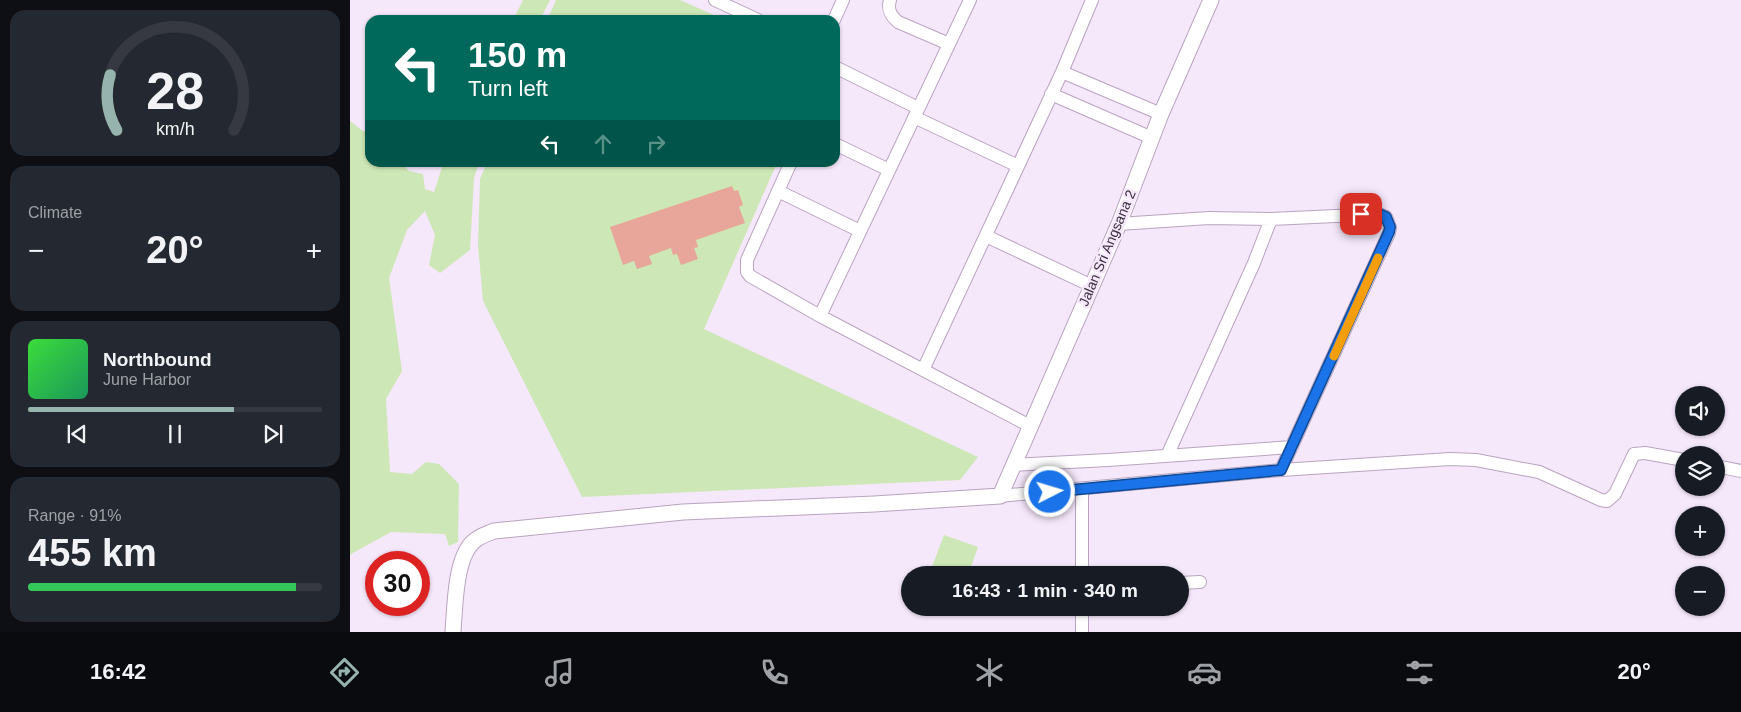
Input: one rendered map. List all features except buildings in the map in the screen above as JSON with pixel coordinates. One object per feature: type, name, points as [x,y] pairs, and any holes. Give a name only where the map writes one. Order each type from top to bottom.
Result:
[{"type":"street","points":[[715,0],[747,15]]},
{"type":"street","points":[[836,15],[843,0]]},
{"type":"street","points":[[890,0],[889,10],[891,16],[898,22],[949,44]]},
{"type":"street","points":[[820,316],[970,0]]},
{"type":"street","points":[[923,370],[1062,72],[1092,0]]},
{"type":"street","name":"Jalan Sri Angsana 2","points":[[1000,496],[1119,224],[1161,114],[1211,0]]},
{"type":"street","points":[[840,70],[1018,166]]},
{"type":"street","points":[[1062,72],[1161,114]]},
{"type":"street","points":[[1051,94],[1152,138]]},
{"type":"street","points":[[840,146],[889,170]]},
{"type":"street","points":[[788,167],[747,260],[746,272],[820,316],[1030,426]]},
{"type":"street","points":[[778,191],[860,231]]},
{"type":"street","points":[[1119,224],[1209,218],[1379,214],[1386,217],[1390,227],[1377,260],[1281,470]]},
{"type":"street","points":[[1167,456],[1254,263],[1271,218]]},
{"type":"street","points":[[986,236],[1092,286]]},
{"type":"street","points":[[1013,465],[1292,447]]},
{"type":"street","points":[[453,632],[462,560],[467,549],[474,541],[494,532],[683,512],[874,504],[1000,496],[1281,470],[1434,459],[1476,460],[1539,472],[1607,501],[1615,494],[1634,454],[1645,453],[1675,458]]},
{"type":"street","points":[[1725,467],[1741,470]]},
{"type":"street","points":[[1082,489],[1082,566]]},
{"type":"street","points":[[1189,583],[1200,582]]},
{"type":"street","points":[[1082,616],[1082,632]]},
{"type":"green space","points":[[523,0],[550,0],[542,15],[516,15]]},
{"type":"green space","points":[[556,0],[680,0],[714,15],[549,15]]},
{"type":"green space","points":[[350,121],[365,131],[365,167],[406,167],[409,171],[423,174],[425,189],[434,192],[442,167],[478,167],[474,178],[470,250],[440,273],[429,265],[435,235],[425,211],[407,230],[389,278],[402,371],[386,399],[390,472],[412,474],[426,462],[439,464],[459,484],[458,542],[449,546],[445,534],[391,532],[350,556]]},
{"type":"green space","points":[[485,167],[775,167],[704,329],[978,457],[960,480],[582,497],[483,301],[478,245],[480,179]]},
{"type":"green space","points":[[944,535],[978,547],[971,566],[932,566]]},
{"type":"slow traffic","points":[[1334,356],[1378,258]]},
{"type":"route","points":[[1050,492],[1281,470],[1389,232],[1390,227],[1386,217],[1379,214],[1361,214]]}]
